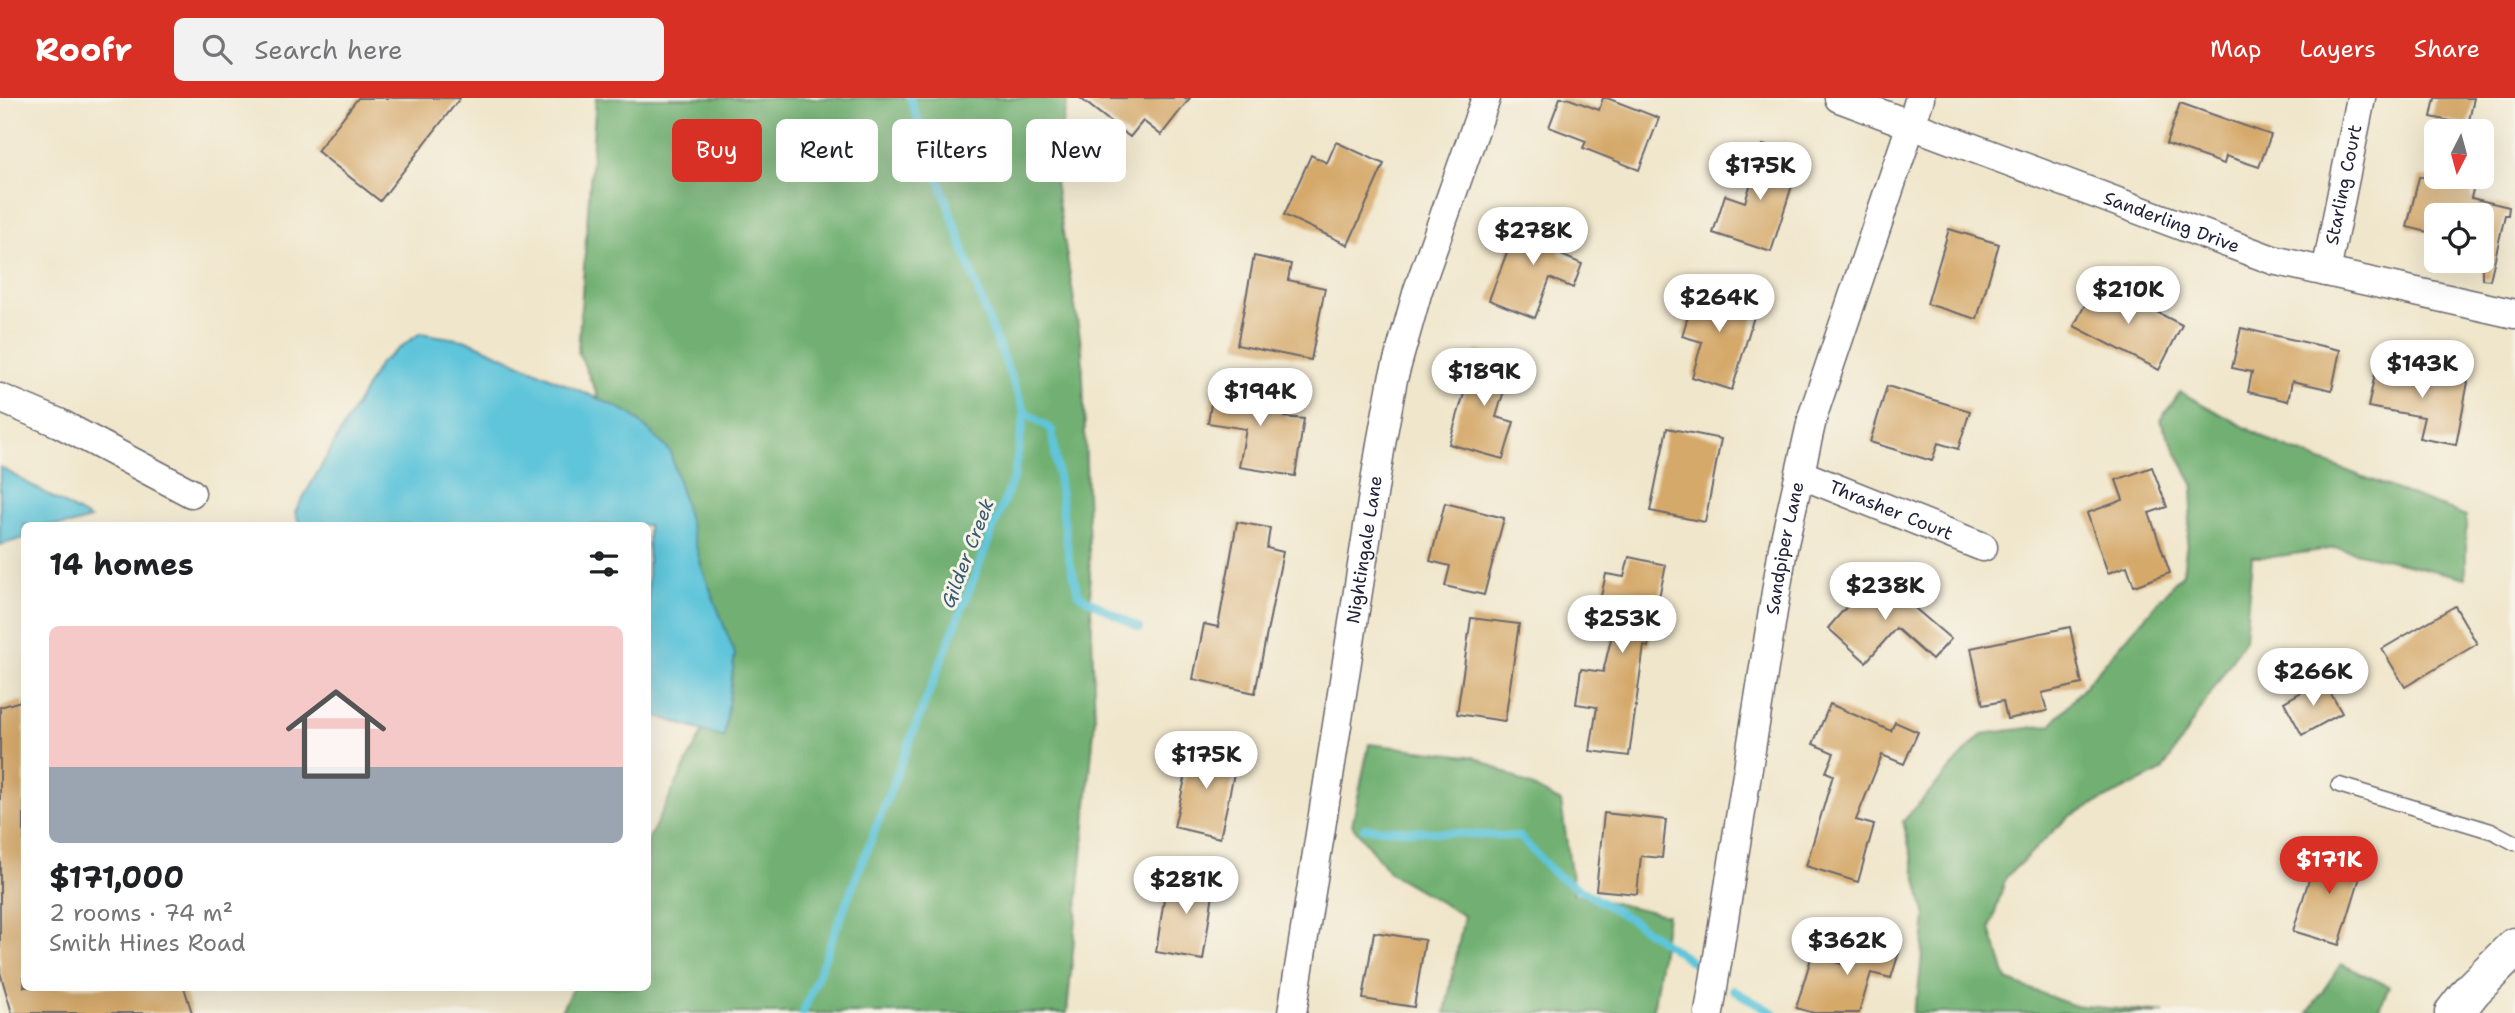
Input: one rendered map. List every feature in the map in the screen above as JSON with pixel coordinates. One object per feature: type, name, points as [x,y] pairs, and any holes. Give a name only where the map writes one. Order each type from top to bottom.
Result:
[{"type":"street","name":"Nightingale Lane","points":[[1292,1013],[1393,379],[1418,290],[1486,98]]},
{"type":"street","name":"Sanderling Drive","points":[[1839,98],[2273,260],[2515,314]]},
{"type":"street","name":"Sandpiper Lane","points":[[1709,1013],[1783,548],[1813,415],[1920,98]]},
{"type":"street","name":"Starling Court","points":[[2326,272],[2361,98]]},
{"type":"street","points":[[0,398],[59,423],[191,493]]},
{"type":"street","name":"Thrasher Court","points":[[1800,474],[1983,547]]},
{"type":"street","points":[[2454,1013],[2472,990],[2515,947]]},
{"type":"lane","points":[[2339,785],[2494,832],[2515,842]]},
{"type":"green space","points":[[596,98],[1068,98],[1064,119],[1026,119],[1026,182],[1055,182],[1082,350],[1095,720],[1067,1013],[560,1013],[571,991],[651,991],[651,834],[725,687],[578,351]]},
{"type":"green space","points":[[2180,392],[2274,443],[2466,516],[2466,578],[2337,548],[2272,557],[2252,557],[2245,639],[2162,771],[2068,817],[2006,877],[1990,929],[2007,980],[2072,1005],[2165,1013],[1912,1013],[1918,993],[1926,917],[1903,821],[1982,734],[2051,725],[2183,573],[2194,486],[2160,420]]},
{"type":"green space","points":[[1369,744],[1476,757],[1561,802],[1574,894],[1667,915],[1653,1013],[1445,1013],[1464,916],[1390,873],[1352,825]]},
{"type":"green space","points":[[2341,964],[2389,986],[2378,1013],[2308,1013]]},
{"type":"water","points":[[420,333],[469,341],[630,413],[670,451],[702,568],[735,654],[724,738],[651,714],[651,522],[299,522],[295,512],[380,363]]},
{"type":"water","points":[[0,467],[90,519],[80,522],[21,522],[21,539],[0,545]]},
{"type":"building","points":[[358,98],[460,98],[380,201],[317,151]]},
{"type":"building","points":[[1080,98],[1190,98],[1161,135],[1143,121],[1130,137],[1126,134],[1126,119],[1107,119]]},
{"type":"building","points":[[1560,98],[1599,110],[1603,98],[1607,98],[1659,118],[1639,170],[1583,148],[1586,141],[1549,127]]},
{"type":"building","points":[[2435,98],[2474,98],[2469,119],[2431,117]]},
{"type":"building","points":[[2180,103],[2271,135],[2259,167],[2226,156],[2224,164],[2166,144]]},
{"type":"building","points":[[1336,142],[1384,164],[1348,245],[1284,215],[1311,155],[1327,163]]},
{"type":"building","points":[[1763,145],[1801,157],[1771,252],[1713,233],[1725,195],[1745,202]]},
{"type":"building","points":[[2419,177],[2424,177],[2424,189],[2473,189],[2471,198],[2492,203],[2424,203],[2424,231],[2407,227]]},
{"type":"building","points":[[2494,203],[2509,207],[2508,215],[2505,215],[2494,263]]},
{"type":"building","points":[[1521,215],[1567,232],[1559,254],[1582,264],[1573,288],[1550,278],[1535,318],[1489,300]]},
{"type":"building","points":[[1949,229],[1999,244],[1977,319],[1927,304]]},
{"type":"building","points":[[1254,256],[1291,264],[1288,280],[1325,288],[1311,360],[1237,345]]},
{"type":"building","points":[[2482,273],[2492,273],[2490,280],[2482,279]]},
{"type":"building","points":[[2097,281],[2182,325],[2159,370],[2074,326]]},
{"type":"building","points":[[1698,283],[1758,303],[1732,390],[1692,377],[1702,342],[1682,336]]},
{"type":"building","points":[[2241,328],[2340,350],[2332,390],[2292,381],[2288,401],[2248,392],[2252,372],[2232,368]]},
{"type":"building","points":[[1477,350],[1513,361],[1496,417],[1514,422],[1503,459],[1449,444]]},
{"type":"building","points":[[2377,364],[2468,382],[2456,445],[2419,438],[2424,417],[2368,407]]},
{"type":"building","points":[[1214,385],[1289,398],[1285,417],[1304,419],[1295,476],[1239,467],[1246,429],[1208,423]]},
{"type":"building","points":[[1887,386],[1970,411],[1958,449],[1938,443],[1932,461],[1870,442]]},
{"type":"building","points":[[1667,428],[1721,439],[1705,522],[1650,511]]},
{"type":"building","points":[[2152,467],[2167,507],[2149,513],[2170,573],[2134,586],[2127,566],[2108,573],[2087,513],[2123,500],[2116,480]]},
{"type":"building","points":[[1445,503],[1504,518],[1484,595],[1445,586],[1450,566],[1430,561]]},
{"type":"building","points":[[1237,522],[1270,528],[1267,548],[1283,552],[1255,693],[1193,679],[1204,624],[1218,627]]},
{"type":"building","points":[[1629,557],[1666,565],[1648,647],[1644,646],[1629,756],[1590,751],[1597,707],[1576,704],[1581,669],[1603,672],[1616,618],[1597,614],[1606,574],[1624,577]]},
{"type":"building","points":[[1875,574],[1951,639],[1932,660],[1896,628],[1866,662],[1828,628]]},
{"type":"building","points":[[2455,606],[2477,644],[2405,687],[2382,649]]},
{"type":"building","points":[[1471,618],[1519,624],[1505,721],[1457,714]]},
{"type":"building","points":[[2070,627],[2082,684],[2042,693],[2047,711],[2007,719],[2003,701],[1983,705],[1971,648]]},
{"type":"building","points":[[2323,680],[2342,713],[2302,735],[2284,702]]},
{"type":"building","points":[[21,701],[21,991],[185,991],[192,1013],[12,1013],[0,972],[0,707]]},
{"type":"building","points":[[1830,704],[1891,731],[1895,722],[1918,732],[1904,764],[1882,755],[1856,820],[1874,825],[1858,882],[1806,866],[1833,775],[1826,772],[1834,753],[1813,744]]},
{"type":"building","points":[[1193,744],[1238,755],[1220,838],[1174,827]]},
{"type":"building","points":[[1604,813],[1666,820],[1662,858],[1641,856],[1637,894],[1596,890]]},
{"type":"building","points":[[2319,847],[2365,861],[2339,945],[2293,931]]},
{"type":"building","points":[[1168,872],[1215,880],[1203,960],[1156,952]]},
{"type":"building","points":[[1862,931],[1902,943],[1891,978],[1871,973],[1859,1013],[1814,1013],[1796,1008],[1812,955],[1851,967]]},
{"type":"building","points":[[1374,932],[1425,940],[1414,1007],[1363,999]]},
{"type":"waterway","name":"Gilder Creek","points":[[803,1013],[1014,476],[1025,412],[991,327],[910,98]]},
{"type":"waterway","points":[[1025,412],[1052,430],[1069,559],[1079,595],[1140,628]]},
{"type":"waterway","points":[[1364,828],[1520,837],[1556,875],[1633,921],[1695,964]]},
{"type":"waterway","points":[[1733,990],[1774,1013]]}]
